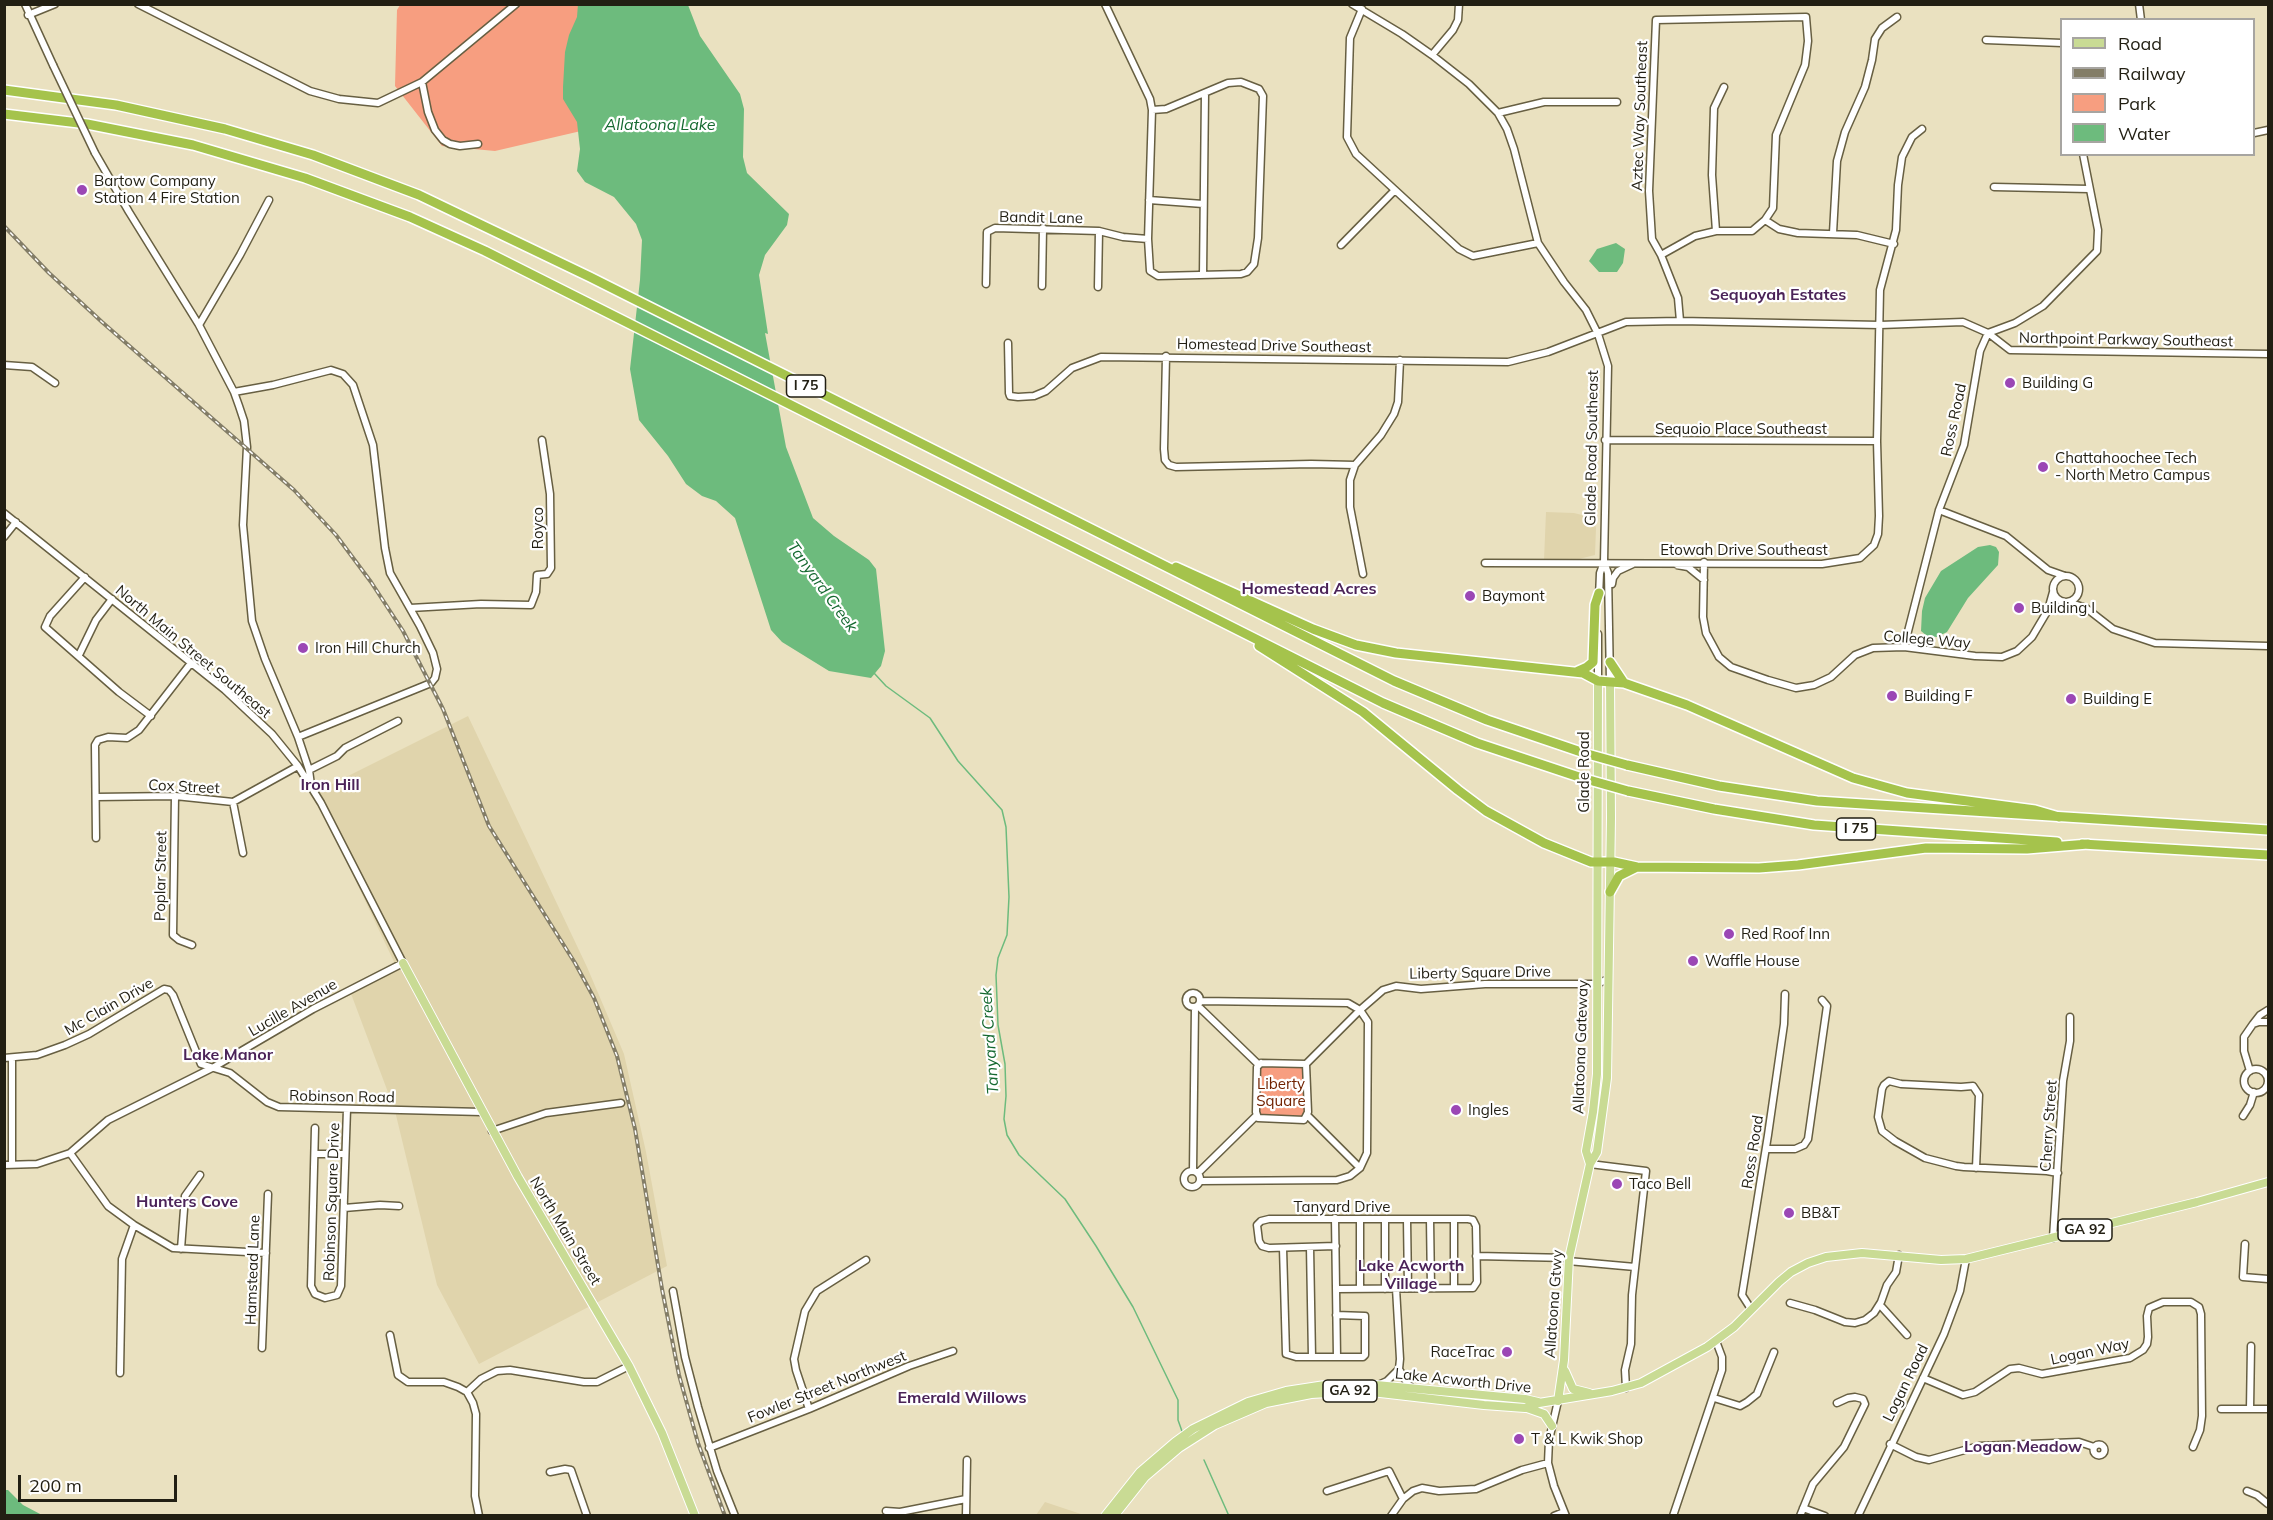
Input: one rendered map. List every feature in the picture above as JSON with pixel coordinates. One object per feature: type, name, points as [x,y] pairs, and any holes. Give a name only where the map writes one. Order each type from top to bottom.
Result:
[{"type":"highway","name":"I 75","points":[[4,90],[116,105],[214,126],[313,155],[410,192],[470,218],[579,272],[1404,686],[1487,720],[1584,753],[1719,786],[1817,801],[2268,830]]},
{"type":"highway","name":"I 75","points":[[4,114],[95,126],[193,146],[305,178],[402,214],[485,251],[1233,629],[1425,722],[1582,778],[1714,810],[1805,824],[1944,836],[2268,855]]},
{"type":"highway","points":[[1136,552],[1189,572],[1313,629],[1356,645],[1396,653],[1576,672],[1587,674],[1598,681],[1624,683],[1706,712],[1853,778],[1907,793],[2035,810],[2059,818]]},
{"type":"highway","points":[[1576,672],[1593,662],[1595,605],[1599,593]]},
{"type":"highway","points":[[1233,629],[1291,668],[1364,712],[1465,796],[1504,823],[1544,843],[1591,862],[1610,862],[1637,867],[1759,868],[1926,848],[2027,849],[2088,844]]},
{"type":"highway","points":[[1610,662],[1624,683]]},
{"type":"highway","points":[[1610,892],[1619,876],[1637,867]]},
{"type":"main road","name":"Glade Road","points":[[1598,681],[1598,862]]},
{"type":"main road","name":"Glade Road Southeast","points":[[1610,682],[1610,704]]},
{"type":"main road","name":"Glade Road","points":[[1610,704],[1610,862]]},
{"type":"main road","name":"Allatoona Gateway","points":[[1590,1164],[1586,1151],[1596,1091],[1598,862]]},
{"type":"main road","name":"Allatoona Gateway","points":[[1590,1164],[1597,1152],[1607,1078],[1610,862]]},
{"type":"main road","name":"North Main Street","points":[[403,963],[492,1131],[629,1366],[662,1433],[695,1515]]},
{"type":"main road","name":"Allatoona Gtwy","points":[[1558,1401],[1564,1364],[1569,1259],[1590,1164]]},
{"type":"main road","name":"Lake Acworth Drive","points":[[1214,1422],[1266,1403],[1328,1392],[1379,1392],[1525,1408],[1539,1403],[1626,1388],[1674,1366],[1716,1341],[1734,1327],[1785,1276],[1808,1263],[1847,1254],[1899,1255],[1941,1260],[1966,1258],[2228,1194],[2268,1182]]},
{"type":"main road","points":[[1564,1364],[1566,1376],[1573,1389],[1596,1394]]},
{"type":"main road","name":"Lake Acworth Drive","points":[[1105,1515],[1140,1472],[1248,1402],[1286,1391],[1325,1385],[1376,1385],[1525,1399],[1539,1403]]},
{"type":"main road","points":[[1525,1408],[1544,1414],[1552,1426]]},
{"type":"main road","name":"Lake Acworth Drive","points":[[1114,1515],[1161,1458]]},
{"type":"street","points":[[25,4],[28,15],[103,171],[199,325],[234,392],[244,421],[247,447],[243,525],[252,621],[265,659],[298,737],[309,770],[311,785]]},
{"type":"street","points":[[28,15],[55,4]]},
{"type":"street","points":[[138,4],[310,91],[339,99],[378,103],[422,82],[516,4]]},
{"type":"street","points":[[1105,4],[1150,99],[1152,110],[1148,265],[1152,273],[1158,276],[1247,272],[1254,264],[1258,238],[1263,96],[1259,89],[1241,82],[1228,83],[1166,109],[1152,110]]},
{"type":"street","name":"Glade Road Southeast","points":[[1352,4],[1432,55],[1469,84],[1498,113],[1514,149],[1538,243],[1586,310],[1598,334],[1608,366],[1604,562],[1608,573],[1610,682]]},
{"type":"street","points":[[1432,55],[1453,30],[1458,20],[1459,4]]},
{"type":"street","points":[[1362,9],[1350,38],[1347,137],[1356,154],[1459,249],[1473,256],[1538,243]]},
{"type":"street","name":"Aztec Way Southeast","points":[[1680,321],[1678,298],[1652,239],[1649,213],[1656,20],[1806,17],[1808,41],[1805,65],[1776,135],[1773,208],[1765,220]]},
{"type":"street","points":[[1833,233],[1837,161],[1845,132],[1865,87],[1875,39],[1882,28],[1897,17]]},
{"type":"street","points":[[1986,40],[2060,43]]},
{"type":"street","points":[[422,82],[428,112],[435,130],[443,140],[459,146],[478,144]]},
{"type":"street","points":[[1716,231],[1712,175],[1714,108],[1724,87]]},
{"type":"street","points":[[1203,275],[1205,93]]},
{"type":"street","points":[[1498,113],[1544,102],[1617,102]]},
{"type":"street","name":"Etowah Drive Southeast","points":[[1485,563],[1822,564],[1860,558],[1874,545],[1878,534],[1880,290],[1894,244],[1902,157],[1912,137],[1922,129]]},
{"type":"street","points":[[1988,333],[2015,323],[2043,306],[2097,251],[2098,230],[2083,156]]},
{"type":"street","points":[[1994,187],[2089,189]]},
{"type":"street","points":[[1341,245],[1395,190]]},
{"type":"street","points":[[199,325],[269,200]]},
{"type":"street","points":[[1149,200],[1203,204]]},
{"type":"street","points":[[1661,255],[1695,236],[1716,231],[1752,231],[1765,220],[1779,229],[1857,235],[1894,244]]},
{"type":"street","name":"Bandit Lane","points":[[987,284],[987,232],[995,228],[1099,231],[1123,237],[1148,239]]},
{"type":"street","points":[[1042,286],[1043,228]]},
{"type":"street","points":[[1098,287],[1099,231]]},
{"type":"street","name":"Homestead Drive Southeast","points":[[1008,343],[1009,393],[1010,396],[1018,398],[1034,396],[1046,391],[1072,368],[1101,357],[1508,362],[1548,352],[1626,322],[1880,325]]},
{"type":"street","name":"Northpoint Parkway Southeast","points":[[1880,325],[1964,322],[1988,333],[2010,350],[2268,354]]},
{"type":"street","name":"Ross Road","points":[[1904,647],[1939,510],[1964,445],[1980,351],[1988,333]]},
{"type":"street","points":[[1166,356],[1164,449],[1165,460],[1169,465],[1176,467],[1354,465]]},
{"type":"street","points":[[1364,574],[1350,507],[1350,480],[1354,465],[1381,435],[1394,414],[1398,402],[1400,360]]},
{"type":"street","points":[[4,365],[32,367],[56,383]]},
{"type":"street","points":[[234,392],[332,370],[343,374],[353,385],[373,446],[390,573],[433,653],[437,669],[435,678],[424,686],[298,737]]},
{"type":"street","name":"Royco","points":[[410,608],[481,604],[531,605],[536,592],[537,575],[547,574],[550,568],[550,494],[542,440]]},
{"type":"street","name":"Sequoio Place Southeast","points":[[1605,440],[1877,441]]},
{"type":"street","points":[[1939,510],[2006,536],[2048,570],[2076,580],[2086,608]]},
{"type":"street","name":"North Main Street Southeast","points":[[4,513],[256,718],[298,766],[311,785],[403,963]]},
{"type":"street","points":[[4,537],[16,522]]},
{"type":"street","points":[[1598,681],[1600,573],[1604,562]]},
{"type":"street","points":[[1610,651],[1613,578],[1623,568],[1639,562]]},
{"type":"street","points":[[1662,562],[1688,567],[1704,580]]},
{"type":"street","name":"College Way","points":[[1704,562],[1703,617],[1706,633],[1719,657],[1731,667],[1796,688],[1814,685],[1830,677],[1855,655],[1873,648],[1904,647],[2002,657],[2017,651],[2032,637],[2048,610],[2054,592]]},
{"type":"street","points":[[2048,570],[2054,584],[2054,592],[2065,601],[2086,608],[2113,629],[2155,643],[2268,646]]},
{"type":"street","points":[[2054,584],[2058,578],[2065,576]]},
{"type":"street","points":[[85,577],[50,616],[45,627],[119,692],[151,716]]},
{"type":"street","points":[[2065,601],[2075,598],[2079,592]]},
{"type":"street","points":[[79,655],[96,620],[112,599]]},
{"type":"street","name":"College Way","points":[[2048,610],[2065,601]]},
{"type":"street","points":[[1888,648],[1907,634]]},
{"type":"street","points":[[96,838],[95,745],[98,740],[108,737],[127,738],[133,735],[151,716],[191,663]]},
{"type":"street","points":[[309,770],[337,756],[345,748],[398,721]]},
{"type":"street","name":"Cox Street","points":[[96,797],[175,796],[233,802],[298,766]]},
{"type":"street","name":"Poplar Street","points":[[175,796],[172,929],[173,935],[179,940],[192,945]]},
{"type":"street","points":[[233,802],[243,854]]},
{"type":"street","name":"Lucille Avenue","points":[[4,1165],[37,1164],[70,1153],[108,1120],[214,1067],[313,1009],[403,963]]},
{"type":"street","name":"Liberty Square Drive","points":[[1306,1064],[1383,990],[1396,986],[1445,988],[1485,984],[1598,984],[1608,979]]},
{"type":"street","name":"Mc Clain Drive","points":[[8,1058],[37,1055],[65,1046],[109,1023],[162,989],[169,990],[173,995],[201,1064],[214,1067]]},
{"type":"street","name":"Ross Road","points":[[1751,1309],[1742,1295],[1784,1024],[1785,994]]},
{"type":"street","points":[[1766,1149],[1795,1149],[1804,1145],[1808,1139],[1827,1006],[1822,1000]]},
{"type":"street","points":[[1198,1005],[1348,1003],[1360,1010],[1368,1022],[1367,1153],[1360,1168],[1350,1176],[1337,1180],[1200,1181],[1195,1186],[1189,1186],[1185,1182],[1186,1175],[1196,1172],[1256,1116],[1258,1064]]},
{"type":"street","points":[[1198,1005],[1258,1064],[1306,1064],[1307,1115],[1304,1120],[1260,1120],[1256,1116]]},
{"type":"street","points":[[1198,1005],[1196,1172],[1200,1181]]},
{"type":"street","points":[[2250,1071],[2244,1051],[2244,1036],[2260,1015],[2268,1010]]},
{"type":"street","name":"Cherry Street","points":[[2053,1238],[2064,1081],[2070,1041],[2070,1017]]},
{"type":"street","points":[[2253,1024],[2268,1022]]},
{"type":"street","points":[[8,1058],[12,1164]]},
{"type":"street","name":"Robinson Road","points":[[214,1067],[230,1072],[267,1102],[279,1107],[482,1112]]},
{"type":"street","points":[[2257,1069],[2264,1073],[2268,1085],[2261,1091],[2254,1092],[2246,1086],[2245,1077],[2250,1071],[2257,1069]]},
{"type":"street","points":[[1976,1168],[1979,1095],[1973,1086],[1901,1084],[1889,1081],[1884,1085],[1878,1122],[1886,1135],[1931,1161],[1976,1168],[2058,1173]]},
{"type":"street","points":[[2243,1116],[2254,1092]]},
{"type":"street","points":[[492,1131],[546,1113],[621,1103]]},
{"type":"street","name":"Robinson Square Drive","points":[[315,1154],[311,1286],[315,1294],[325,1298],[338,1295],[341,1286],[347,1109]]},
{"type":"street","points":[[1307,1115],[1360,1168]]},
{"type":"street","points":[[315,1128],[315,1154],[345,1154]]},
{"type":"street","points":[[70,1153],[108,1206],[134,1225],[173,1248],[266,1253]]},
{"type":"street","points":[[1590,1164],[1646,1171],[1635,1267],[1631,1344],[1625,1370],[1626,1388]]},
{"type":"street","points":[[181,1249],[185,1196],[200,1175]]},
{"type":"street","name":"Hamstead Lane","points":[[262,1348],[268,1194]]},
{"type":"street","points":[[344,1208],[399,1206]]},
{"type":"street","points":[[1335,1218],[1336,1357]]},
{"type":"street","points":[[1454,1218],[1454,1288]]},
{"type":"street","name":"Tanyard Drive","points":[[1284,1248],[1262,1246],[1257,1235],[1257,1225],[1269,1219],[1454,1218],[1473,1220],[1476,1226],[1476,1256]]},
{"type":"street","points":[[1360,1219],[1360,1289]]},
{"type":"street","points":[[1407,1219],[1408,1288]]},
{"type":"street","points":[[1430,1219],[1431,1288]]},
{"type":"street","points":[[1384,1288],[1385,1220]]},
{"type":"street","points":[[120,1373],[123,1258],[134,1225]]},
{"type":"street","points":[[2245,1244],[2243,1277],[2268,1279]]},
{"type":"street","points":[[1336,1246],[1284,1248],[1286,1354],[1296,1357],[1363,1357],[1365,1355],[1365,1316],[1336,1315]]},
{"type":"street","points":[[1310,1247],[1312,1357]]},
{"type":"street","points":[[1790,1303],[1845,1322],[1855,1323],[1870,1317],[1880,1305],[1887,1285],[1896,1272],[1899,1255]]},
{"type":"street","points":[[1336,1289],[1473,1288],[1477,1281],[1476,1256],[1569,1259],[1635,1267]]},
{"type":"street","name":"Logan Road","points":[[1858,1515],[1950,1318],[1960,1291],[1966,1258]]},
{"type":"street","points":[[809,1409],[794,1359],[805,1311],[817,1292],[866,1260]]},
{"type":"street","points":[[1396,1288],[1399,1369],[1407,1383],[1414,1389]]},
{"type":"street","points":[[673,1291],[685,1358],[710,1448],[735,1515]]},
{"type":"street","name":"Logan Way","points":[[1923,1377],[1963,1395],[1975,1392],[2005,1370],[2019,1368],[2042,1374],[2130,1358],[2137,1355],[2146,1344],[2148,1337],[2146,1316],[2149,1308],[2163,1302],[2191,1302],[2201,1310],[2202,1416],[2200,1430],[2193,1447]]},
{"type":"street","points":[[1880,1305],[1907,1335]]},
{"type":"street","points":[[390,1335],[398,1375],[408,1382],[444,1382],[467,1392],[476,1414],[475,1496],[478,1515]]},
{"type":"street","points":[[1673,1515],[1714,1398],[1723,1364],[1716,1341]]},
{"type":"street","points":[[2250,1409],[2251,1346]]},
{"type":"street","name":"Fowler Street Northwest","points":[[710,1448],[909,1366],[953,1351]]},
{"type":"street","points":[[1714,1398],[1740,1406],[1748,1402],[1757,1394],[1774,1352]]},
{"type":"street","points":[[467,1392],[481,1379],[497,1371],[510,1370],[597,1382],[629,1366]]},
{"type":"street","points":[[1376,1385],[1387,1382],[1399,1369]]},
{"type":"street","points":[[1800,1515],[1813,1484],[1853,1433],[1865,1404],[1863,1399],[1855,1397],[1837,1403]]},
{"type":"street","name":"Allatoona Gtwy","points":[[1558,1401],[1549,1440],[1548,1463],[1565,1514]]},
{"type":"street","points":[[2221,1409],[2268,1409]]},
{"type":"street","points":[[1890,1444],[1916,1457],[1929,1460],[1985,1446],[2079,1442],[2094,1447]]},
{"type":"street","points":[[966,1515],[967,1460]]},
{"type":"street","points":[[1391,1515],[1403,1499],[1422,1488],[1439,1491],[1476,1489],[1522,1470],[1548,1463]]},
{"type":"street","points":[[550,1472],[571,1470],[587,1515]]},
{"type":"street","points":[[1327,1491],[1389,1471],[1403,1499]]},
{"type":"street","points":[[2247,1491],[2257,1495],[2268,1504]]},
{"type":"street","points":[[886,1511],[900,1512],[966,1499]]},
{"type":"street","points":[[1803,1508],[1825,1515]]},
{"type":"street","points":[[1554,1515],[1565,1514]]},
{"type":"shaded area","points":[[1546,512],[1574,513],[1590,517],[1596,528],[1595,555],[1575,560],[1544,560]]},
{"type":"shaded area","points":[[468,716],[587,967],[624,1054],[646,1152],[667,1266],[479,1364],[437,1285],[395,1111],[350,991],[396,966],[314,793]]},
{"type":"shaded area","points":[[1045,1502],[1084,1515],[1036,1515]]},
{"type":"green space","points":[[400,5],[582,5],[581,131],[495,151],[442,146],[395,86],[397,10]]},
{"type":"green space","name":"Liberty Square","points":[[1264,1066],[1301,1067],[1303,1069],[1304,1113],[1302,1116],[1260,1116],[1259,1071]]},
{"type":"water","name":"Allatoona Lake","points":[[578,4],[688,5],[700,36],[740,94],[744,109],[743,157],[747,173],[789,214],[787,225],[765,255],[759,275],[768,334],[765,333],[786,447],[813,518],[834,536],[869,560],[876,569],[885,651],[881,666],[871,678],[829,671],[782,642],[771,630],[735,518],[716,501],[702,496],[686,484],[668,456],[639,420],[630,369],[642,240],[636,224],[614,197],[585,182],[577,171],[580,149],[577,122],[563,99],[563,87],[565,52],[577,17]]},
{"type":"water","points":[[1616,243],[1625,249],[1623,263],[1617,272],[1599,272],[1589,261],[1597,249]]},
{"type":"water","points":[[1990,545],[1996,547],[1999,552],[1998,565],[1968,598],[1947,632],[1937,637],[1927,636],[1921,631],[1922,611],[1925,598],[1941,571],[1978,547]]},
{"type":"water","points":[[5,1490],[8,1490],[23,1505],[42,1515],[5,1515]]},
{"type":"waterway","name":"Tanyard Creek","points":[[874,673],[886,686],[930,718],[958,761],[1002,810],[1006,827],[1009,897],[1007,935],[998,958],[996,975],[998,1025],[1005,1064],[1004,1119],[1007,1135],[1019,1155],[1065,1199],[1133,1307],[1178,1400],[1178,1420],[1183,1434]]},
{"type":"waterway","name":"Tanyard Creek","points":[[1204,1460],[1229,1516]]},
{"type":"railway","points":[[4,226],[49,273],[102,322],[294,490],[336,535],[371,582],[403,631],[443,709],[489,826],[575,963],[594,998],[617,1056],[635,1129],[679,1375],[698,1443],[725,1516]]},
{"type":"place","name":"Bartow Company Station 4 Fire Station","points":[[82,190]]},
{"type":"place","name":"Building G","points":[[2010,383]]},
{"type":"place","name":"Chattahoochee Tech - North Metro Campus","points":[[2043,467]]},
{"type":"place","name":"Baymont","points":[[1470,596]]},
{"type":"place","name":"Building I","points":[[2019,608]]},
{"type":"place","name":"Iron Hill Church","points":[[303,648]]},
{"type":"place","name":"Building F","points":[[1892,696]]},
{"type":"place","name":"Building E","points":[[2071,699]]},
{"type":"place","name":"Red Roof Inn","points":[[1729,934]]},
{"type":"place","name":"Waffle House","points":[[1693,961]]},
{"type":"place","name":"Ingles","points":[[1456,1110]]},
{"type":"place","name":"Taco Bell","points":[[1617,1184]]},
{"type":"place","name":"BB&T","points":[[1789,1213]]},
{"type":"place","name":"RaceTrac","points":[[1507,1352]]},
{"type":"place","name":"T & L Kwik Shop","points":[[1519,1439]]},
{"type":"district","name":"Sequoyah Estates","points":[[1778,295]]},
{"type":"district","name":"Homestead Acres","points":[[1309,589]]},
{"type":"district","name":"Iron Hill","points":[[330,785]]},
{"type":"district","name":"Lake Manor","points":[[228,1055]]},
{"type":"district","name":"Hunters Cove","points":[[187,1202]]},
{"type":"district","name":"Lake Acworth Village","points":[[1411,1275]]},
{"type":"district","name":"Emerald Willows","points":[[962,1398]]},
{"type":"district","name":"Logan Meadow","points":[[2023,1447]]}]
